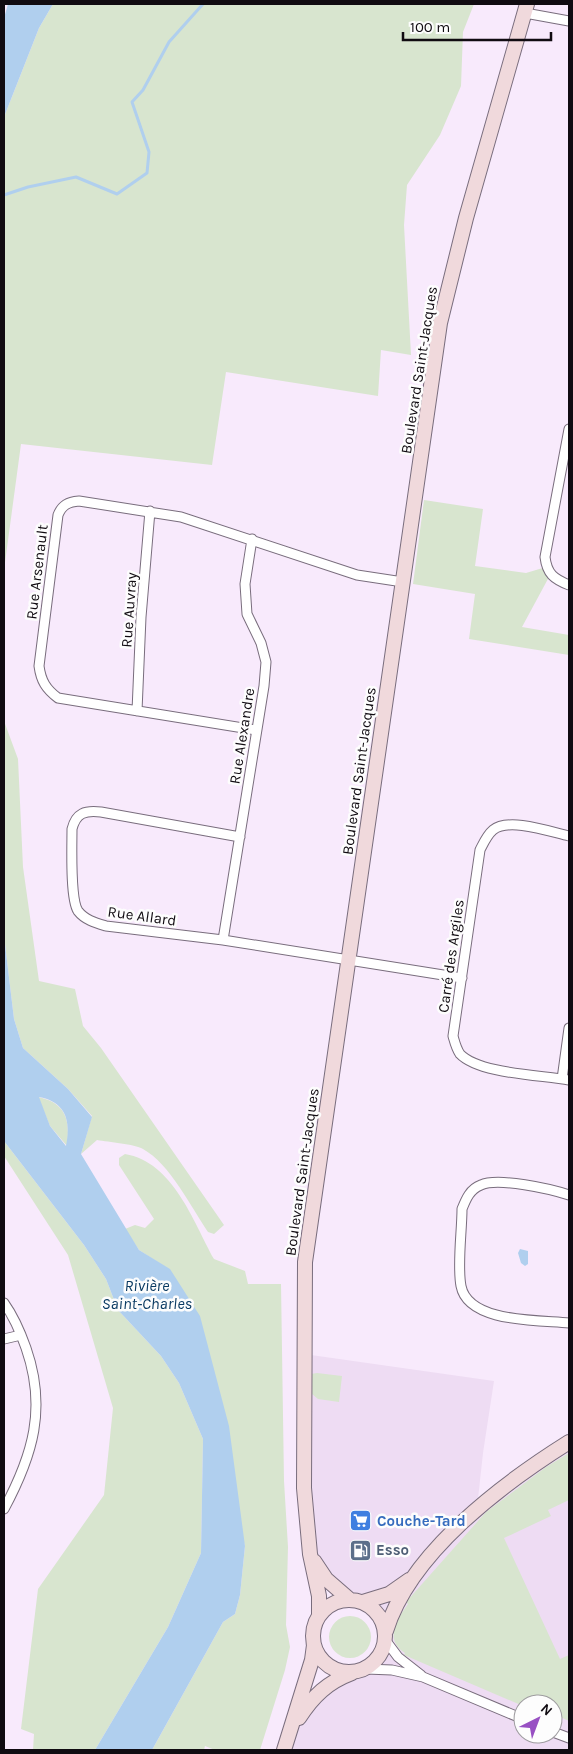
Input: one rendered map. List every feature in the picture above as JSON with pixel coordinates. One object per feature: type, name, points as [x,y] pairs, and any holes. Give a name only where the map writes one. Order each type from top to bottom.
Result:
[{"type":"street","points":[[526,8],[569,20]]},
{"type":"street","name":"Boulevard Saint-Jacques","points":[[319,1615],[319,1596],[310,1554],[304,1488],[305,1262],[440,324],[466,218],[526,8]]},
{"type":"street","points":[[569,429],[545,557],[546,567],[550,574],[556,580],[569,584]]},
{"type":"street","name":"Rue Arsenault","points":[[256,730],[58,698],[49,691],[40,678],[39,666],[58,513],[63,506],[69,502],[79,501],[181,517],[357,575],[403,582]]},
{"type":"street","name":"Rue Auvray","points":[[137,711],[141,617],[150,512]]},
{"type":"street","name":"Rue Alexandre","points":[[222,940],[240,837],[266,662],[261,643],[247,614],[245,584],[252,539]]},
{"type":"street","name":"Rue Allard","points":[[240,837],[88,810],[74,820],[72,829],[74,899],[78,911],[90,921],[106,926],[222,940],[462,978]]},
{"type":"street","name":"Carré des Argiles","points":[[566,1079],[486,1067],[472,1062],[461,1055],[456,1047],[453,1036],[480,850],[486,837],[494,829],[503,825],[516,824],[569,836]]},
{"type":"street","points":[[566,1079],[569,1028]]},
{"type":"street","points":[[569,1195],[494,1182],[481,1185],[472,1190],[462,1209],[461,1284],[468,1301],[484,1312],[569,1323]]},
{"type":"street","points":[[4,1303],[15,1319],[33,1368],[38,1413],[28,1458],[4,1508]]},
{"type":"street","points":[[4,1339],[21,1335]]},
{"type":"street","points":[[291,1731],[319,1692],[331,1682],[366,1668],[378,1660],[395,1607],[412,1579],[477,1508],[538,1462],[569,1442]]},
{"type":"street","name":"Boulevard Saint-Jacques","points":[[310,1554],[326,1579],[356,1601]]},
{"type":"street","points":[[284,1750],[312,1660],[313,1635],[319,1615],[332,1604],[389,1594],[412,1579]]},
{"type":"street","points":[[356,1601],[375,1610],[381,1618],[386,1636],[398,1657],[423,1677]]},
{"type":"street","points":[[314,1645],[324,1663],[342,1672],[352,1672]]},
{"type":"street","points":[[366,1668],[392,1670],[423,1677],[513,1715]]},
{"type":"shaded area","points":[[304,1354],[494,1381],[477,1508],[569,1442],[569,1750],[284,1750],[310,1702],[352,1672],[361,1671],[373,1664],[381,1654],[386,1641],[384,1623],[375,1610],[355,1600],[310,1554]]},
{"type":"green space","points":[[53,4],[474,4],[463,32],[461,86],[440,135],[407,185],[404,225],[411,355],[381,350],[378,396],[226,372],[212,465],[21,444],[4,570],[4,117],[39,28]]},
{"type":"green space","points":[[424,500],[483,509],[475,566],[526,573],[546,567],[549,577],[522,627],[569,635],[569,655],[469,639],[475,594],[413,584]]},
{"type":"green space","points":[[4,721],[18,759],[23,867],[39,981],[75,989],[83,1026],[101,1048],[224,1225],[214,1234],[208,1232],[171,1175],[153,1156],[143,1149],[128,1144],[97,1140],[81,1154],[92,1116],[68,1089],[23,1048],[14,1019],[4,936]]},
{"type":"green space","points":[[38,1097],[55,1104],[65,1114],[68,1129],[67,1146],[50,1126]]},
{"type":"green space","points":[[4,1141],[84,1245],[106,1279],[118,1310],[161,1356],[179,1383],[203,1439],[201,1553],[168,1627],[95,1750],[33,1750],[34,1734],[21,1729],[38,1589],[104,1495],[113,1408],[68,1255],[4,1156]]},
{"type":"green space","points":[[125,1154],[142,1159],[156,1168],[169,1181],[180,1195],[214,1259],[245,1271],[248,1284],[281,1284],[284,1481],[288,1547],[286,1625],[290,1647],[285,1670],[260,1750],[215,1750],[205,1746],[204,1750],[152,1750],[223,1622],[235,1614],[240,1595],[245,1546],[170,1270],[139,1250],[125,1229],[135,1225],[145,1228],[154,1219],[119,1165],[119,1158]]},
{"type":"green space","points":[[311,1374],[342,1376],[339,1402],[318,1399],[312,1394]]},
{"type":"green space","points":[[569,1453],[569,1500],[548,1510],[551,1516],[504,1538],[560,1659],[569,1655],[569,1721],[563,1718],[563,1694],[513,1694],[513,1702],[404,1655],[405,1653],[395,1642],[394,1636],[396,1623],[408,1604],[406,1602],[486,1512],[546,1467]]},
{"type":"green space","points":[[350,1616],[365,1622],[371,1637],[365,1652],[350,1658],[335,1652],[329,1637],[335,1622]]},
{"type":"water","points":[[8,4],[53,4],[39,28],[4,117],[4,18]]},
{"type":"water","name":"Rivière Saint-Charles","points":[[4,936],[14,1019],[23,1048],[68,1089],[92,1117],[81,1154],[139,1250],[170,1269],[200,1316],[229,1426],[245,1546],[240,1595],[235,1614],[223,1622],[152,1750],[95,1750],[168,1627],[201,1553],[203,1439],[179,1383],[161,1356],[118,1310],[106,1279],[84,1245],[4,1141]],"holes":[[[39,1097],[61,1108],[67,1121],[66,1146],[50,1126]]]},
{"type":"water","points":[[520,1249],[528,1251],[528,1264],[525,1266],[521,1263],[518,1253]]},
{"type":"waterway","points":[[4,195],[28,187],[76,177],[117,194],[147,173],[149,152],[132,102],[143,90],[169,42],[203,4]]},
{"type":"place","name":"Couche-Tard","points":[[361,1521]]},
{"type":"place","name":"Esso","points":[[360,1550]]}]
